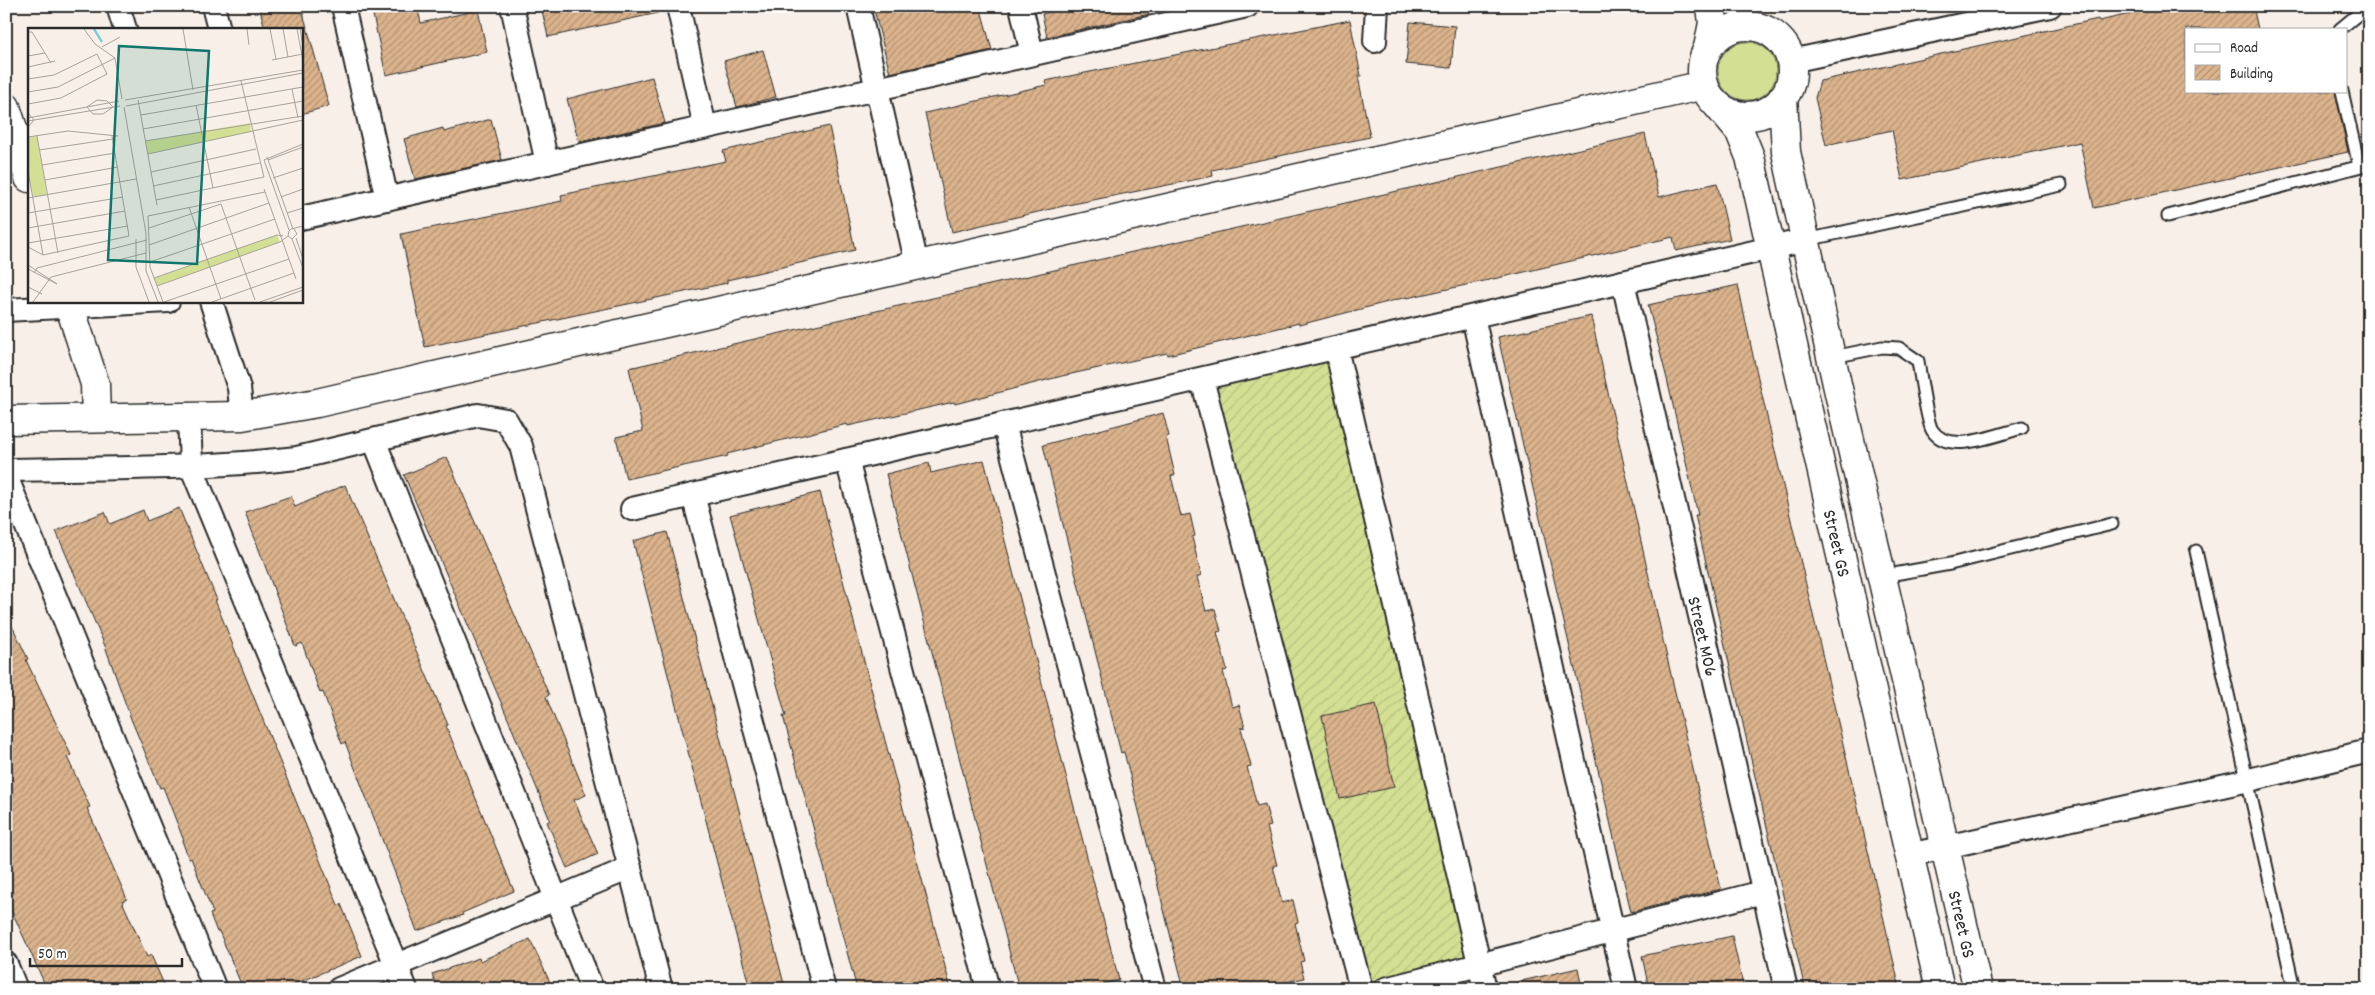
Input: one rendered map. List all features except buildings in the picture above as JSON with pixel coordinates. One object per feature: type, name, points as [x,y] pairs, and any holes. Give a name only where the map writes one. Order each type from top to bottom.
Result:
[{"type":"street","points":[[118,6],[125,28]]},
{"type":"street","points":[[213,6],[219,28]]},
{"type":"street","points":[[342,6],[387,199]]},
{"type":"street","points":[[512,6],[547,163]]},
{"type":"street","points":[[678,6],[705,127]]},
{"type":"street","points":[[858,6],[917,265]]},
{"type":"street","points":[[1021,6],[1032,54]]},
{"type":"street","points":[[302,218],[1032,54],[1191,12],[1247,6]]},
{"type":"street","points":[[1375,41],[1377,6]]},
{"type":"street","points":[[1711,6],[1713,23],[1702,72],[1711,96],[1742,116],[1754,116],[1766,112],[1783,98],[1791,80],[1791,61],[1781,42],[1764,30],[1747,14],[1744,6]]},
{"type":"street","points":[[1791,61],[2050,6]]},
{"type":"street","points":[[1708,48],[1716,38],[1727,31],[1752,26],[1764,30]]},
{"type":"street","points":[[6,420],[242,416],[317,403],[917,265],[1711,96]]},
{"type":"street","name":"Street GS","points":[[1711,96],[1740,132],[1750,157],[1940,989]]},
{"type":"street","name":"Street GS","points":[[1783,98],[1786,152],[1833,357],[1839,393],[1978,989]]},
{"type":"street","points":[[6,107],[28,175]]},
{"type":"street","points":[[632,509],[1806,240]]},
{"type":"street","name":"Street M06","points":[[1623,282],[1786,989]]},
{"type":"street","points":[[6,310],[69,304],[135,302]]},
{"type":"street","points":[[211,302],[238,388],[242,416]]},
{"type":"street","points":[[69,304],[94,384],[96,418]]},
{"type":"street","points":[[1473,317],[1626,989]]},
{"type":"street","points":[[1336,348],[1485,989]]},
{"type":"street","points":[[1202,378],[1362,989]]},
{"type":"street","points":[[1805,400],[1839,393]]},
{"type":"street","points":[[189,416],[191,466],[406,989]]},
{"type":"street","points":[[6,470],[191,466],[297,458],[478,416],[506,420],[521,446],[661,989]]},
{"type":"street","points":[[1004,424],[1155,989]]},
{"type":"street","points":[[374,440],[592,989]]},
{"type":"street","points":[[846,460],[988,989]]},
{"type":"street","points":[[6,476],[215,989]]},
{"type":"street","points":[[693,495],[824,989]]},
{"type":"street","points":[[1848,586],[1883,576]]},
{"type":"street","points":[[1909,855],[2249,780],[2369,751]]},
{"type":"street","points":[[339,989],[630,868]]},
{"type":"street","points":[[1385,989],[1763,892]]},
{"type":"street","points":[[6,964],[16,989]]},
{"type":"lane","points":[[2341,28],[2368,6]]},
{"type":"lane","points":[[2168,216],[2364,165],[2342,92]]},
{"type":"lane","points":[[1806,240],[2061,185]]},
{"type":"lane","points":[[1833,357],[1882,347],[1899,348],[1918,361],[1931,429],[1944,441],[1965,443],[2022,428]]},
{"type":"lane","points":[[1883,576],[1950,564],[2112,524]]},
{"type":"lane","points":[[2196,551],[2249,780],[2294,989]]},
{"type":"green space","points":[[1741,42],[1753,42],[1768,50],[1776,65],[1776,77],[1768,92],[1753,100],[1741,100],[1726,92],[1718,77],[1718,65],[1726,50]]},
{"type":"green space","points":[[1336,348],[1485,989],[1361,989],[1202,379]]}]
